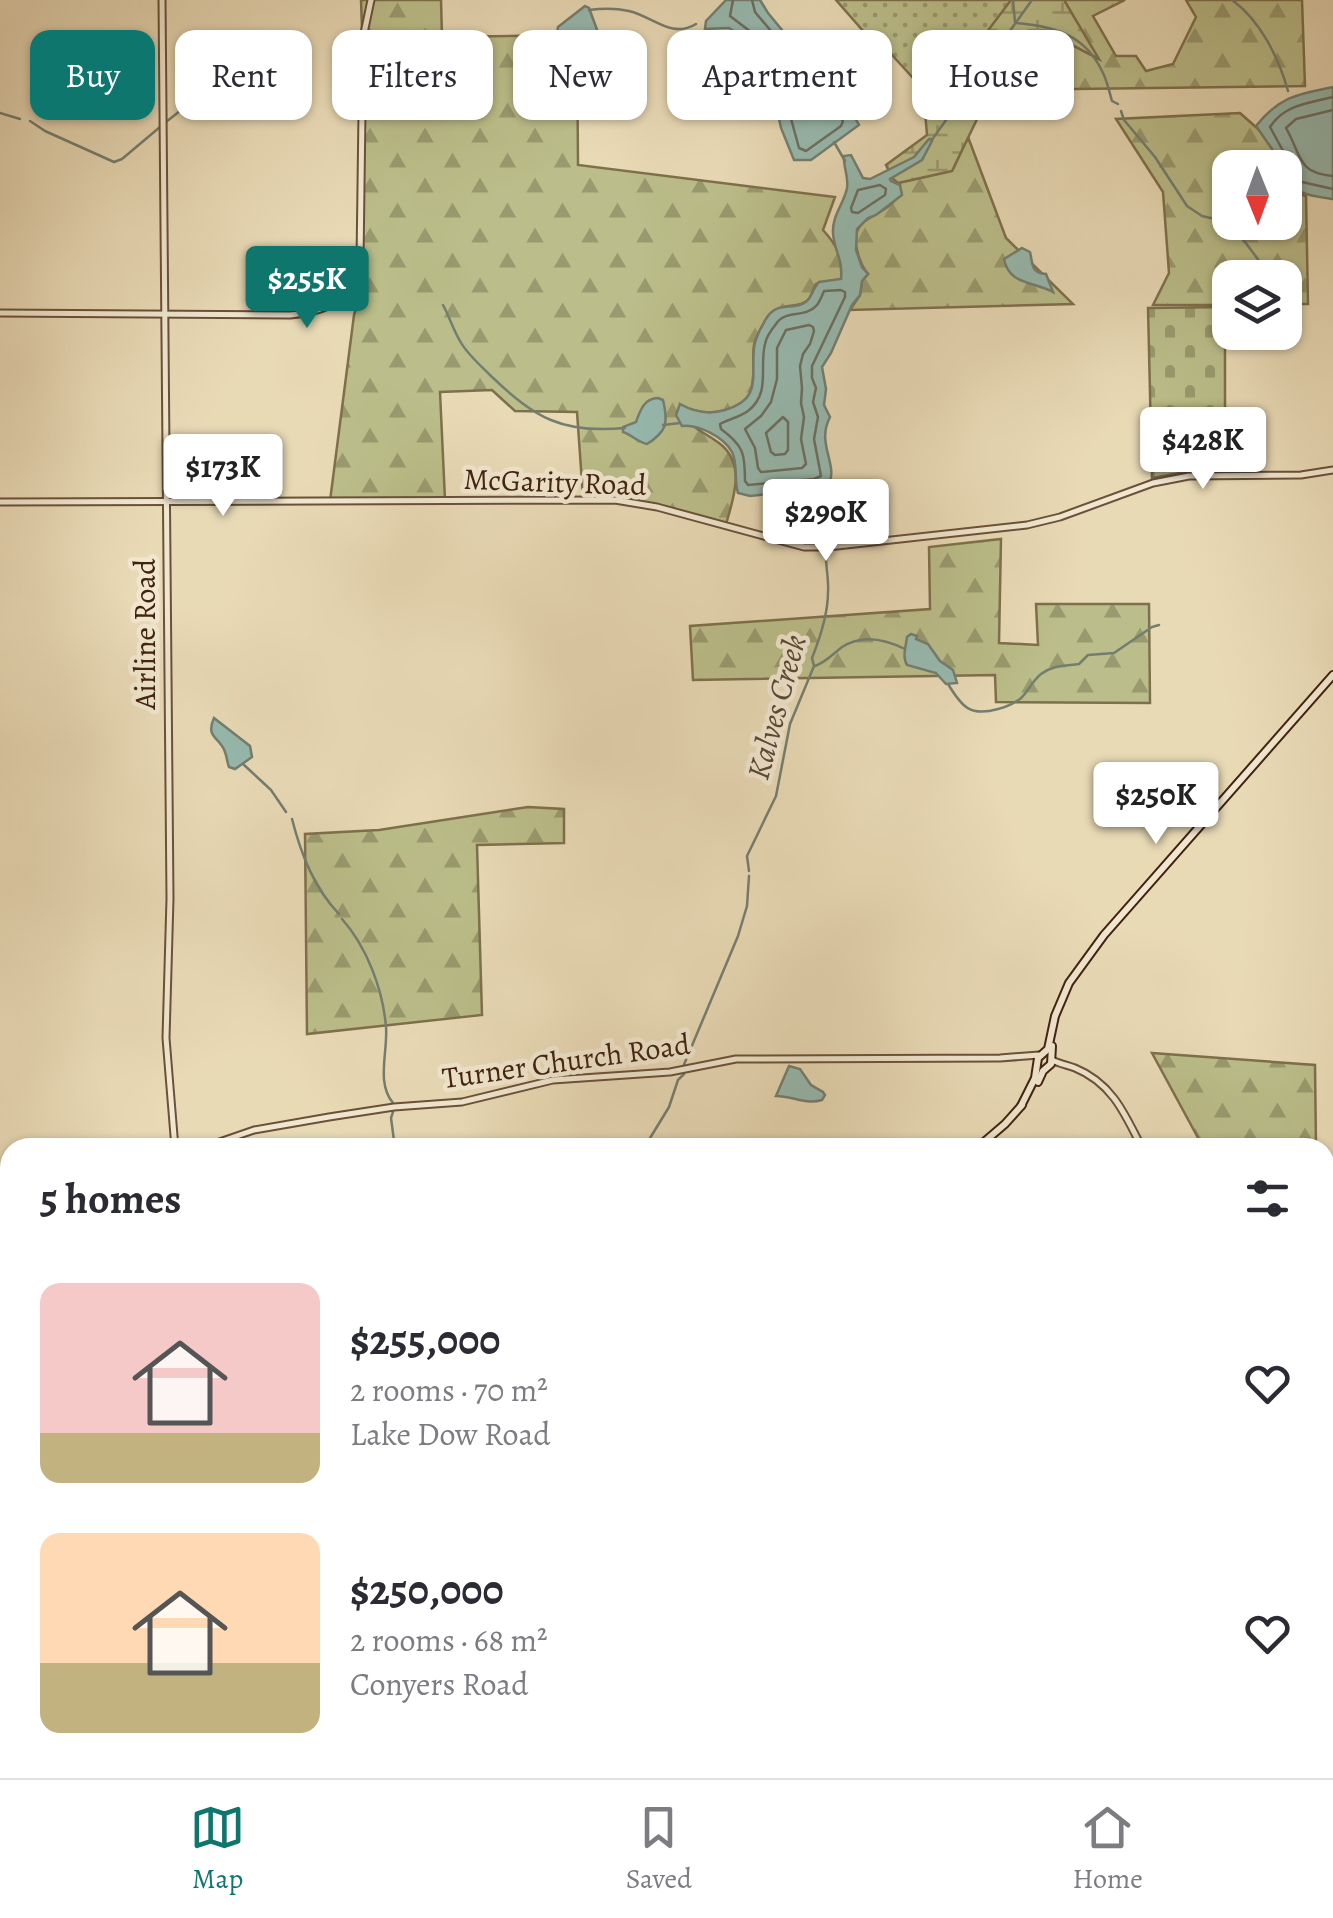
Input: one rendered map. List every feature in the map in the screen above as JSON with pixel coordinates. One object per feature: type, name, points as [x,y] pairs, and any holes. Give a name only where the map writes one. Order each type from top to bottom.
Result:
[{"type":"main road","points":[[989,1138],[1020,1106],[1044,1061],[1069,983],[1104,935],[1333,676]]},
{"type":"street","name":"Airline Road","points":[[162,0],[170,899],[166,1038],[174,1138]]},
{"type":"street","points":[[0,313],[303,314],[337,301],[353,286],[360,261],[363,38],[372,0]]},
{"type":"street","name":"McGarity Road","points":[[0,502],[615,500],[637,502],[804,547],[1026,525],[1060,517],[1153,483],[1189,476],[1296,475],[1333,470]]},
{"type":"street","name":"Turner Church Road","points":[[233,1138],[323,1118],[462,1102],[553,1080],[670,1072],[736,1058],[1044,1061],[1081,1071],[1098,1081],[1113,1094],[1137,1138]]},
{"type":"green space","points":[[361,0],[441,0],[442,30],[362,30]]},
{"type":"green space","points":[[836,0],[1011,0],[988,30],[912,30],[912,77],[892,55],[892,30],[862,30]]},
{"type":"green space","points":[[1002,0],[1064,0],[1099,59],[1074,46],[1074,30],[981,30]]},
{"type":"green space","points":[[1064,0],[1125,0],[1093,16],[1116,56],[1136,56],[1146,71],[1173,64],[1196,17],[1186,0],[1302,0],[1305,86],[1074,89],[1074,46],[1097,58]]},
{"type":"green space","points":[[493,36],[513,36],[513,120],[578,120],[578,165],[835,197],[823,230],[838,252],[841,279],[816,284],[806,302],[778,309],[768,316],[754,345],[753,384],[746,399],[714,412],[681,405],[693,425],[719,443],[733,460],[736,481],[726,524],[619,499],[583,497],[577,412],[515,411],[492,390],[440,392],[445,500],[330,501],[354,315],[364,283],[362,120],[493,120]]},
{"type":"green space","points":[[1240,113],[1266,136],[1273,150],[1212,150],[1212,240],[1302,240],[1302,195],[1306,196],[1308,304],[1302,304],[1302,260],[1212,260],[1212,305],[1153,305],[1169,273],[1163,192],[1116,119]]},
{"type":"green space","points":[[926,120],[977,120],[952,171],[898,183],[886,165],[927,135]]},
{"type":"green space","points":[[968,137],[1006,238],[1073,304],[850,310],[868,274],[857,249],[858,228],[895,200],[898,183],[952,171]]},
{"type":"green space","points":[[1212,307],[1212,350],[1225,350],[1225,470],[1152,478],[1148,308]]},
{"type":"green space","points":[[1001,539],[999,643],[1038,645],[1036,604],[1149,604],[1150,703],[996,702],[995,675],[693,680],[690,626],[930,609],[929,547]]},
{"type":"green space","points":[[528,807],[564,809],[564,843],[477,845],[482,1015],[307,1034],[305,834],[379,830]]},
{"type":"green space","points":[[1152,1053],[1315,1065],[1316,1138],[1198,1138]]},
{"type":"water","points":[[726,0],[760,0],[782,30],[705,29],[706,21]]},
{"type":"water","points":[[585,6],[597,30],[558,30]]},
{"type":"water","points":[[1333,87],[1333,199],[1302,192],[1302,150],[1272,150],[1256,126],[1290,98]]},
{"type":"water","points":[[779,120],[856,120],[859,125],[811,160],[794,160]]},
{"type":"water","points":[[929,139],[932,141],[922,160],[890,179],[900,185],[902,195],[857,229],[856,250],[868,274],[822,367],[824,405],[830,417],[825,437],[831,471],[827,488],[750,496],[738,493],[732,452],[710,433],[682,426],[676,415],[680,404],[696,411],[713,412],[745,400],[752,386],[756,340],[771,313],[807,301],[819,282],[841,279],[833,233],[847,188],[844,156],[851,155],[863,178],[870,179],[914,157]]},
{"type":"water","points":[[1022,248],[1030,252],[1035,270],[1046,274],[1053,292],[1011,274],[1004,259]]},
{"type":"water","points":[[663,400],[666,415],[658,435],[647,444],[623,432],[623,427],[636,422],[646,403]]},
{"type":"water","points":[[911,634],[928,644],[940,661],[953,670],[957,683],[946,684],[936,673],[907,665],[905,651]]},
{"type":"water","points":[[214,718],[250,746],[252,757],[235,769],[229,767],[223,747],[212,734]]},
{"type":"water","points":[[789,1066],[800,1069],[811,1085],[823,1092],[822,1100],[776,1096]]},
{"type":"waterway","name":"Kalves Creek","points":[[1013,0],[1015,22]]},
{"type":"waterway","name":"Kalves Creek","points":[[931,141],[1032,0]]},
{"type":"waterway","points":[[1232,0],[1267,41],[1288,91]]},
{"type":"waterway","points":[[589,10],[629,11],[670,28],[696,24]]},
{"type":"waterway","points":[[1016,23],[1055,30],[1077,41],[1095,59],[1112,101],[1118,104]]},
{"type":"waterway","points":[[1121,111],[1187,206],[1236,230],[1258,260]]},
{"type":"waterway","points":[[0,113],[20,119]]},
{"type":"waterway","points":[[166,122],[175,115]]},
{"type":"waterway","points":[[30,121],[114,162],[160,127]]},
{"type":"waterway","points":[[834,142],[845,161]]},
{"type":"waterway","points":[[443,305],[470,355],[522,403],[567,425],[625,428]]},
{"type":"waterway","points":[[663,425],[680,423]]},
{"type":"waterway","name":"Kalves Creek","points":[[801,490],[818,514],[819,533],[825,542]]},
{"type":"waterway","name":"Kalves Creek","points":[[749,871],[747,856],[776,796],[790,724],[814,666],[812,658],[828,600],[826,550]]},
{"type":"waterway","points":[[948,684],[958,699],[974,711],[1001,708],[1020,699],[1046,671],[1079,664],[1088,655],[1114,653],[1159,625]]},
{"type":"waterway","points":[[815,666],[857,640],[882,641],[905,649]]},
{"type":"waterway","points":[[243,764],[271,790],[286,812]]},
{"type":"waterway","points":[[292,819],[310,870],[339,914]]},
{"type":"waterway","name":"Kalves Creek","points":[[683,1067],[738,936],[747,906],[749,876]]},
{"type":"waterway","points":[[342,919],[366,956],[381,998],[386,1027],[385,1086],[393,1103]]},
{"type":"waterway","name":"Kalves Creek","points":[[650,1138],[684,1074]]},
{"type":"waterway","points":[[393,1112],[394,1138]]}]
